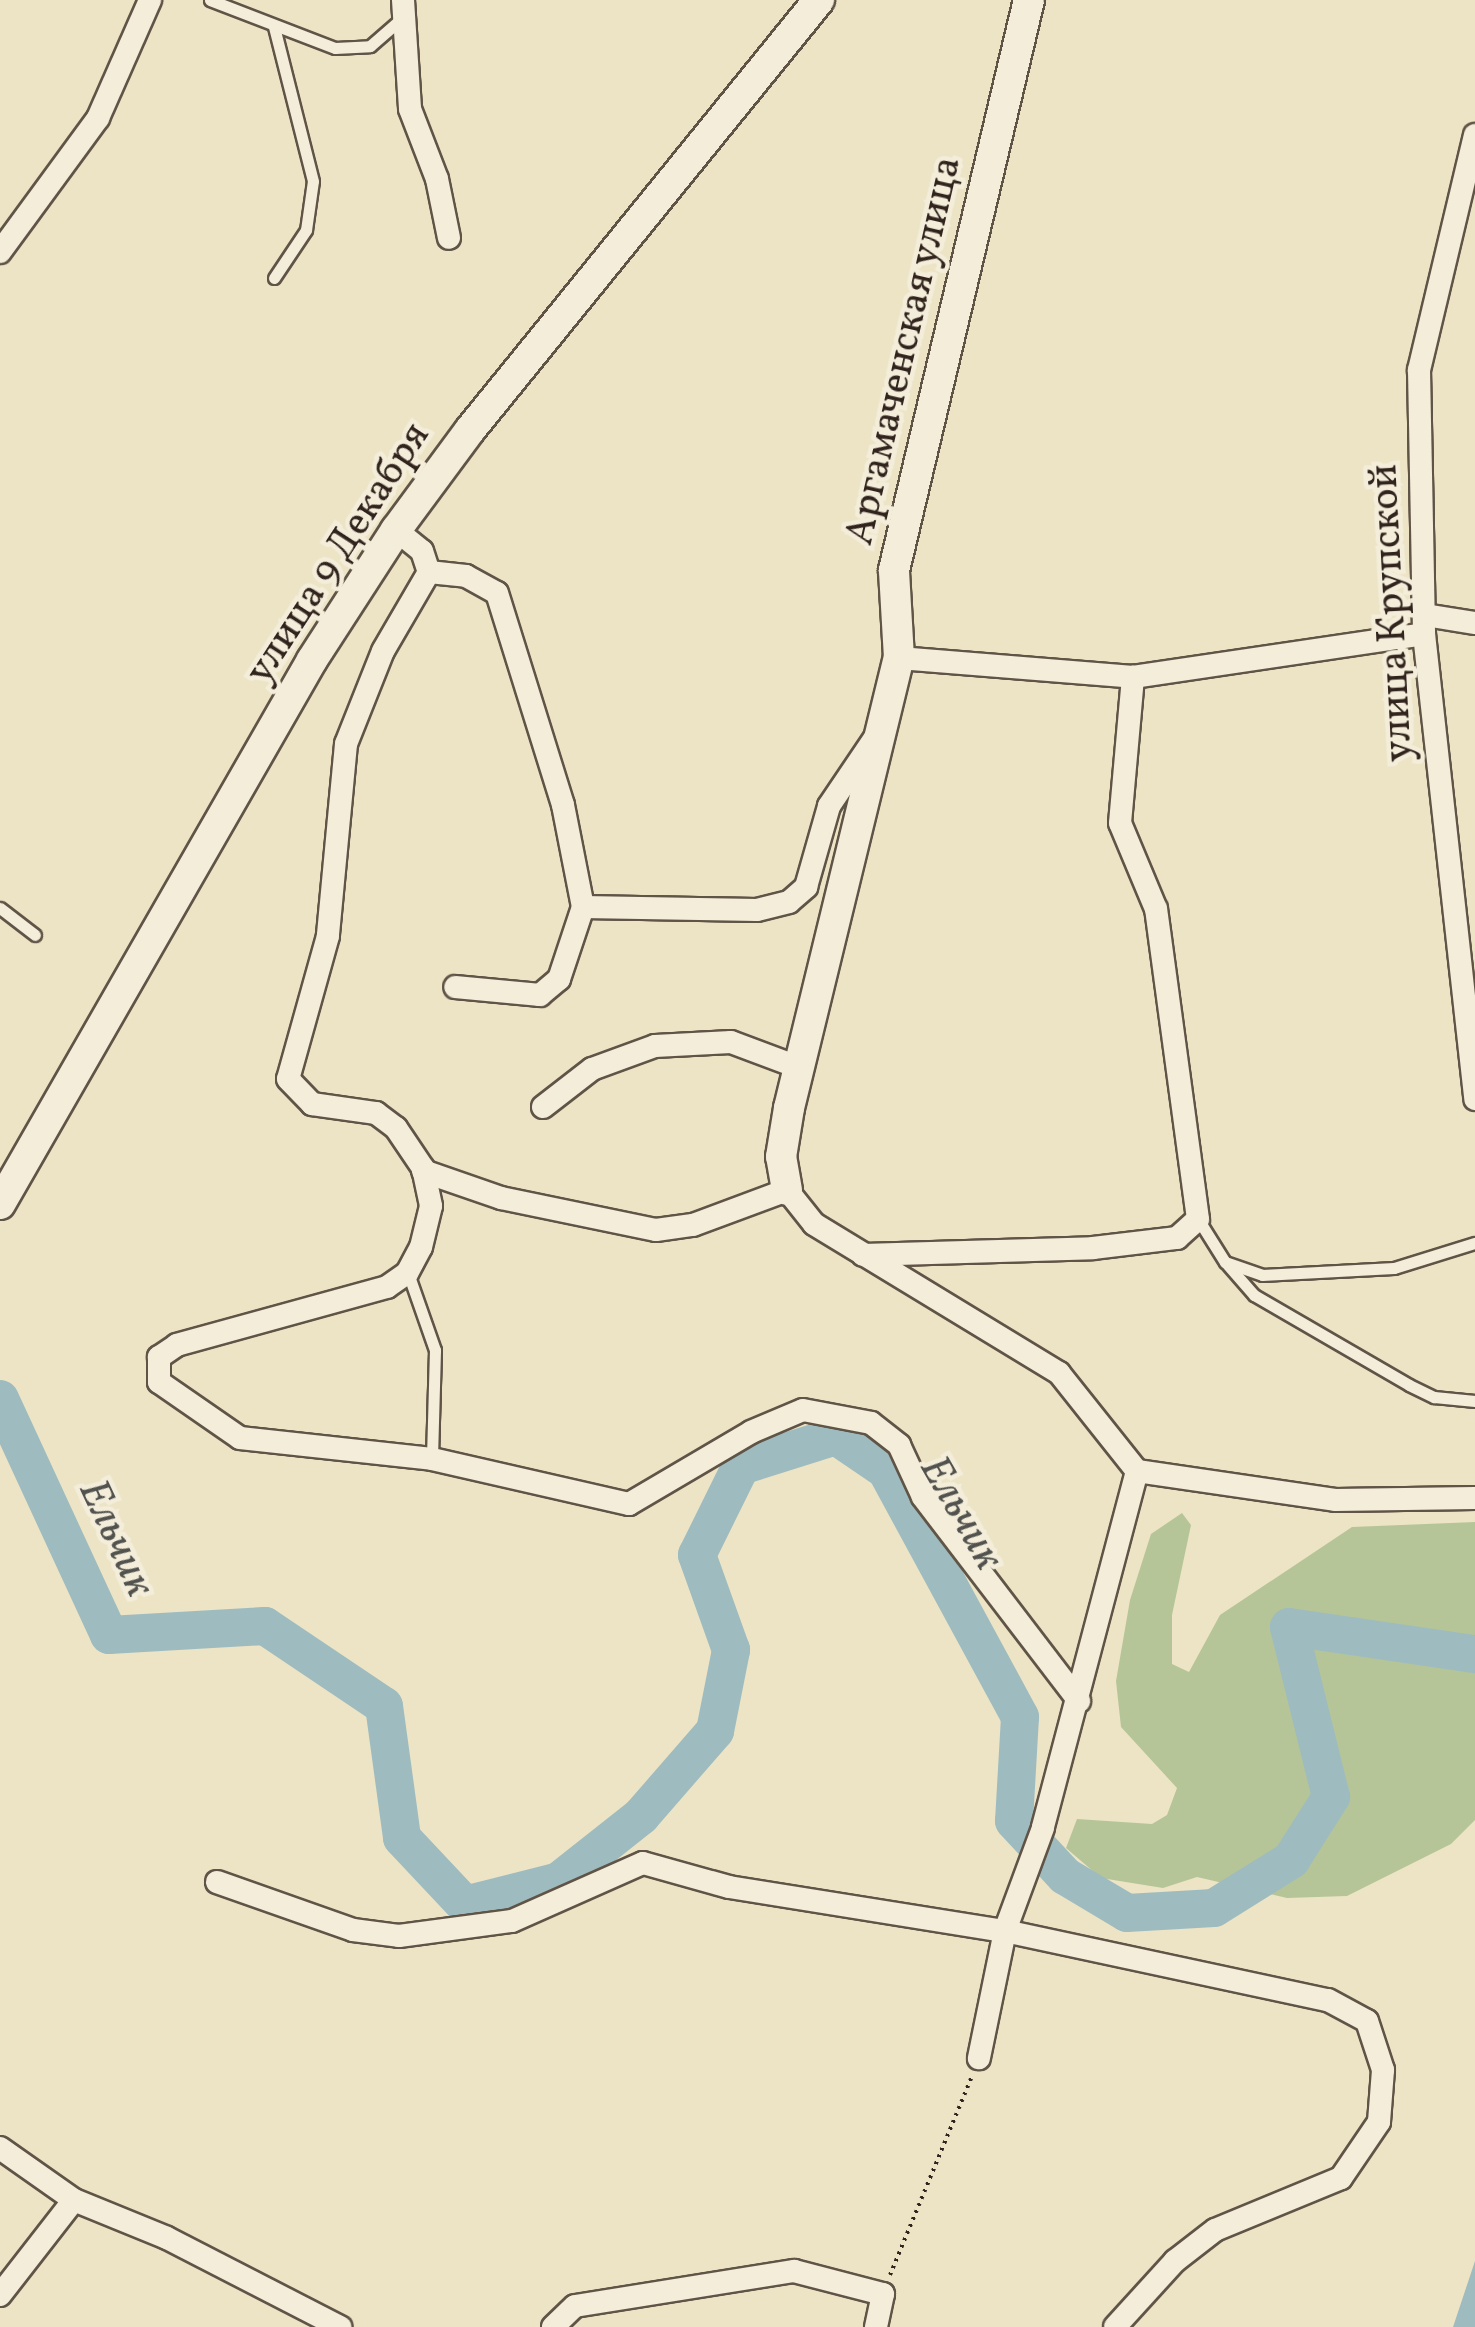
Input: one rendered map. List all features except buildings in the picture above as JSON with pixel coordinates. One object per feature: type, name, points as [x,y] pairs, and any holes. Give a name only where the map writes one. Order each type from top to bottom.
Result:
[{"type":"main road","name":"улица 9 Декабря","points":[[0,1204],[312,660],[396,530],[470,430],[819,0]]},
{"type":"main road","name":"Аргамаченская улица","points":[[788,1190],[781,1156],[798,1066],[898,658],[894,570],[1029,0]]},
{"type":"street","points":[[0,252],[98,118],[150,0]]},
{"type":"street","points":[[402,10],[410,109],[437,179],[449,238]]},
{"type":"street","name":"улица Крупской","points":[[1473,1095],[1425,625],[1420,370],[1475,135]]},
{"type":"street","points":[[396,530],[422,551],[428,572],[384,651],[346,744],[328,936],[288,1079],[312,1104],[376,1113],[396,1128],[423,1171],[431,1206],[408,1273],[388,1287],[328,1307],[177,1345],[159,1357],[159,1382],[240,1438],[432,1459],[629,1504],[751,1432],[803,1410],[870,1424],[898,1445],[924,1496],[1079,1701]]},
{"type":"street","points":[[428,572],[466,576],[497,593],[563,805],[583,907],[559,979],[540,995],[455,987]]},
{"type":"street","points":[[898,658],[1133,677],[1425,625],[1475,622]]},
{"type":"street","points":[[862,1255],[1094,1248],[1176,1238],[1198,1219],[1156,909],[1120,823],[1133,677]]},
{"type":"street","points":[[583,907],[757,910],[789,902],[806,887],[844,778],[881,729]]},
{"type":"street","points":[[543,1107],[592,1069],[655,1046],[731,1042],[798,1066]]},
{"type":"street","points":[[423,1171],[501,1198],[656,1230],[693,1225],[788,1190],[814,1224],[1059,1373],[1137,1471],[1335,1500],[1475,1498]]},
{"type":"street","points":[[979,2058],[1005,1931],[1043,1828],[1137,1471]]},
{"type":"street","points":[[217,1882],[352,1930],[399,1936],[512,1921],[643,1863],[729,1887],[1005,1931],[1328,2000],[1366,2021],[1383,2070],[1379,2122],[1341,2178],[1214,2230],[1175,2261],[1115,2327]]},
{"type":"street","points":[[0,2148],[74,2200],[167,2238],[340,2327]]},
{"type":"street","points":[[0,2295],[74,2200]]},
{"type":"street","points":[[553,2327],[575,2306],[794,2270],[883,2294],[881,2326]]},
{"type":"lane","points":[[210,0],[335,48],[370,46],[402,10]]},
{"type":"lane","points":[[274,27],[313,181],[306,230],[274,278]]},
{"type":"lane","points":[[0,908],[35,934]]},
{"type":"lane","points":[[1198,1219],[1225,1262],[1254,1295],[1434,1397],[1475,1401]]},
{"type":"lane","points":[[1225,1262],[1262,1275],[1315,1275],[1394,1268],[1475,1243]]},
{"type":"lane","points":[[408,1273],[435,1350],[432,1459]]},
{"type":"path","points":[[883,2294],[979,2058]]},
{"type":"green space","points":[[1182,1513],[1191,1525],[1172,1615],[1172,1664],[1189,1672],[1220,1615],[1352,1527],[1475,1522],[1475,1820],[1451,1844],[1347,1896],[1287,1898],[1197,1877],[1163,1888],[1101,1878],[1066,1848],[1077,1819],[1152,1824],[1167,1815],[1177,1788],[1121,1727],[1116,1681],[1130,1600],[1151,1534]]},
{"type":"water","points":[[1475,2261],[1475,2327],[1453,2327]]},
{"type":"waterway","name":"Ельчик","points":[[0,1399],[109,1635],[265,1626],[384,1706],[402,1838],[465,1905],[559,1881],[641,1816],[715,1731],[731,1650],[697,1555],[741,1466],[836,1436],[886,1470],[1020,1717],[1014,1821],[1065,1876],[1127,1913],[1214,1908],[1291,1860],[1331,1797],[1289,1627],[1475,1654]]}]
